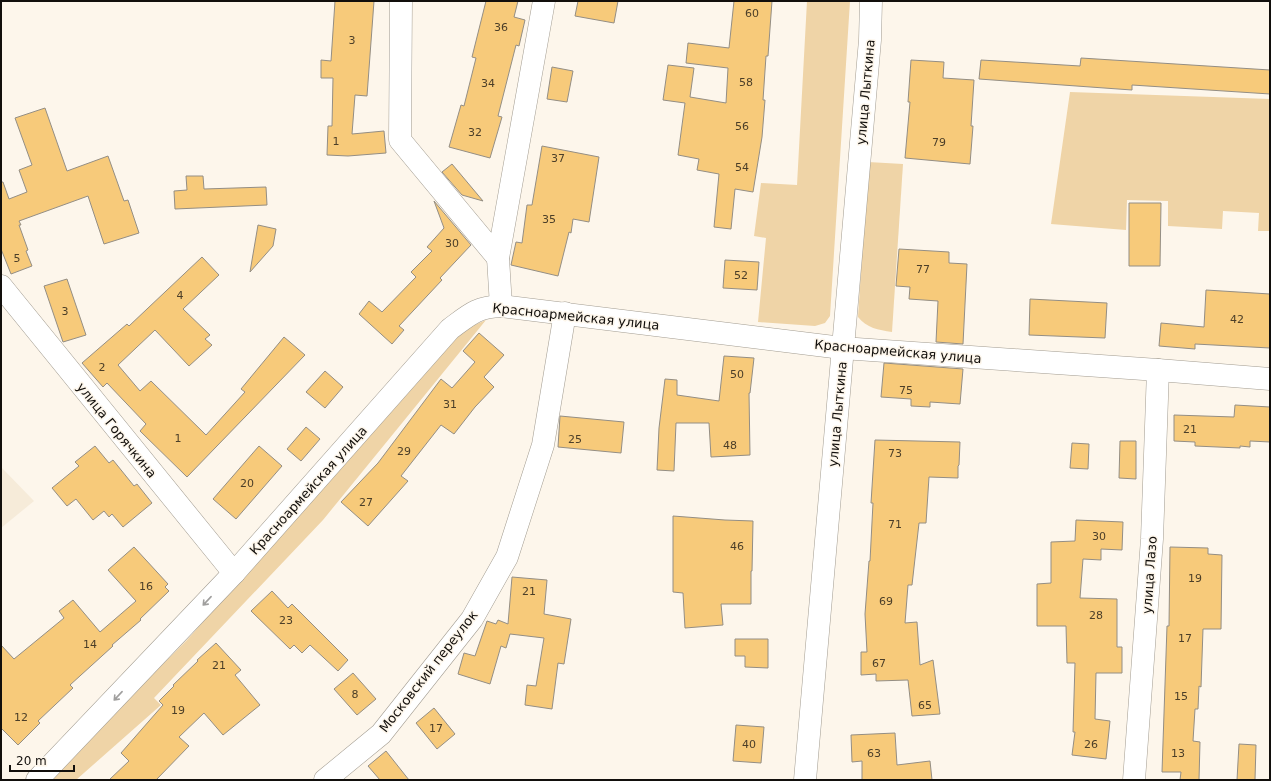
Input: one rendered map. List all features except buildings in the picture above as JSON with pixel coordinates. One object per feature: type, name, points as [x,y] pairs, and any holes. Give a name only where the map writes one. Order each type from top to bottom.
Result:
[{"type":"street","points":[[401,1],[400,140],[498,258]]},
{"type":"street","points":[[501,306],[498,258],[544,1]]},
{"type":"street","name":"улица Лыткина","points":[[805,780],[870,40],[871,1]]},
{"type":"street","name":"улица Горячкина","points":[[1,286],[234,573]]},
{"type":"street","name":"Красноармейская улица","points":[[37,780],[234,573],[450,329],[475,310],[487,306],[501,306],[565,313],[842,348],[1270,379]]},
{"type":"street","name":"Московский переулок","points":[[325,780],[380,734],[472,619],[507,557],[543,444],[565,313]]},
{"type":"street","name":"улица Лазо","points":[[1134,780],[1152,539],[1158,370]]},
{"type":"shaded area","points":[[807,1],[850,1],[830,316],[825,323],[815,326],[758,322],[766,238],[754,236],[761,183],[797,185]]},
{"type":"shaded area","points":[[1070,92],[1270,99],[1270,231],[1258,231],[1259,213],[1223,211],[1222,229],[1168,226],[1168,201],[1127,200],[1126,230],[1051,224]]},
{"type":"shaded area","points":[[868,162],[903,164],[892,332],[873,328],[865,324],[858,317]]},
{"type":"shaded area","points":[[486,320],[323,520],[154,698],[161,705],[76,780],[47,780],[187,640],[453,338],[465,329]]},
{"type":"shaded area","points":[[1,467],[34,501],[1,528]]}]
